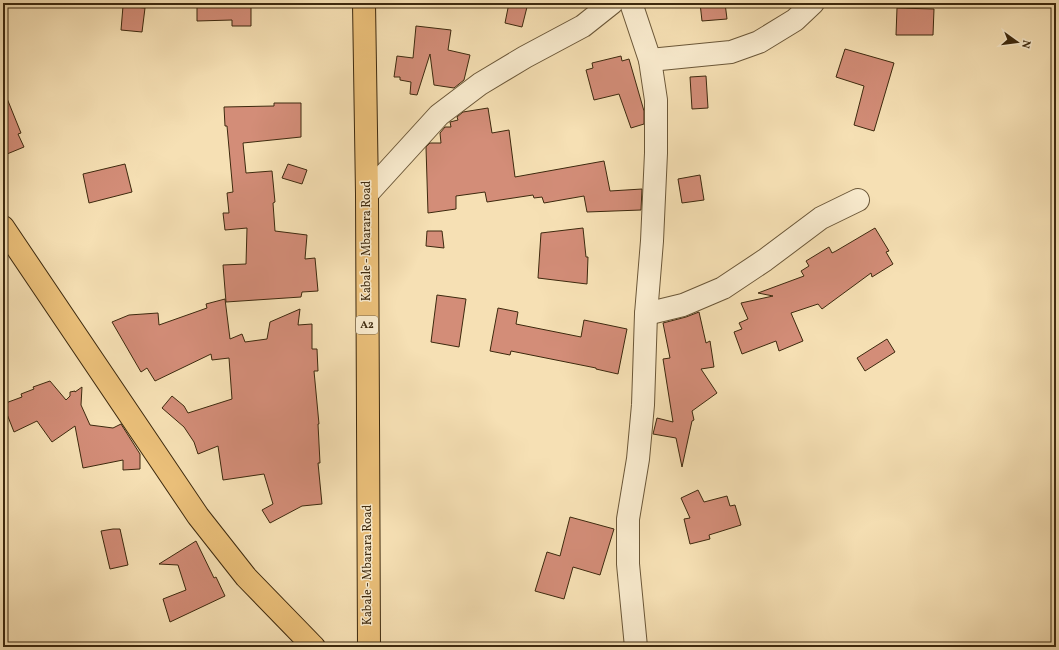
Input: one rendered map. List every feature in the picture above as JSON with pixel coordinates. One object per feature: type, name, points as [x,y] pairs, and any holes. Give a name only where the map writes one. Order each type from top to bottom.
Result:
[{"type":"main road","name":"Kabale - Mbarara Road","points":[[364,3],[367,194],[369,647]]},
{"type":"main road","points":[[3,226],[198,516],[246,577],[314,647]]},
{"type":"street","points":[[367,194],[439,115],[480,84],[525,57],[583,26],[612,3]]},
{"type":"street","points":[[630,3],[650,60],[656,100],[656,153],[652,241],[646,314],[644,405],[638,459],[628,519],[628,564],[636,647]]},
{"type":"street","points":[[650,60],[730,52],[759,42],[795,20],[813,3]]},
{"type":"street","points":[[646,314],[683,305],[723,288],[765,260],[821,218],[858,200]]},
{"type":"building","points":[[197,3],[251,3],[251,26],[232,26],[232,20],[197,21]]},
{"type":"building","points":[[509,3],[528,3],[522,27],[505,23]]},
{"type":"building","points":[[700,3],[725,3],[727,19],[702,21]]},
{"type":"building","points":[[123,6],[145,8],[142,32],[121,30]]},
{"type":"building","points":[[897,8],[934,9],[933,35],[896,35]]},
{"type":"building","points":[[416,26],[451,30],[448,50],[470,55],[464,80],[454,88],[434,85],[430,54],[417,95],[410,94],[411,82],[400,80],[400,77],[394,77],[397,56],[413,58]]},
{"type":"building","points":[[845,49],[894,63],[874,131],[854,125],[864,86],[836,77]]},
{"type":"building","points":[[621,56],[622,61],[629,59],[644,111],[644,124],[631,128],[619,94],[594,100],[586,70],[593,68],[592,63]]},
{"type":"building","points":[[706,76],[708,108],[692,109],[690,77]]},
{"type":"building","points":[[3,91],[21,133],[18,134],[24,147],[7,154],[3,144]]},
{"type":"building","points":[[274,103],[301,103],[301,137],[243,143],[246,173],[272,171],[275,202],[273,203],[275,231],[307,235],[305,259],[315,258],[318,291],[302,292],[301,297],[226,302],[223,265],[246,264],[247,228],[225,230],[223,213],[229,213],[227,193],[233,192],[224,107],[274,106]]},
{"type":"building","points":[[488,108],[492,133],[509,130],[515,177],[604,161],[610,191],[642,189],[641,210],[587,212],[584,196],[544,203],[542,197],[534,198],[533,195],[487,202],[485,192],[456,196],[456,209],[428,213],[426,147],[430,143],[441,143],[440,133],[445,127],[451,127],[450,122],[458,120],[457,117],[463,112]]},
{"type":"building","points":[[125,164],[132,192],[89,203],[83,174]]},
{"type":"building","points":[[288,164],[307,170],[302,184],[282,178]]},
{"type":"building","points":[[700,175],[704,200],[682,203],[678,179]]},
{"type":"building","points":[[583,228],[586,257],[588,257],[587,284],[538,278],[541,233]]},
{"type":"building","points":[[875,228],[889,251],[886,252],[893,264],[872,277],[871,273],[822,309],[818,304],[791,313],[803,341],[779,351],[776,341],[742,354],[734,332],[742,329],[739,323],[748,319],[741,303],[773,296],[758,293],[804,276],[801,271],[809,266],[806,261],[829,247],[832,253]]},
{"type":"building","points":[[427,231],[442,231],[444,248],[426,246]]},
{"type":"building","points":[[437,295],[466,299],[459,347],[431,342]]},
{"type":"building","points":[[225,299],[230,339],[242,334],[245,342],[267,339],[270,322],[300,309],[298,325],[312,324],[312,349],[317,349],[318,371],[314,371],[319,424],[320,463],[318,463],[322,504],[302,506],[270,523],[262,510],[273,504],[264,474],[223,480],[218,446],[198,454],[194,442],[184,427],[162,408],[172,396],[184,406],[188,413],[232,399],[229,358],[212,360],[211,354],[155,381],[147,368],[141,372],[112,322],[129,315],[158,313],[159,325],[207,308],[206,304]]},
{"type":"building","points":[[498,308],[518,312],[516,324],[581,337],[584,320],[627,329],[618,374],[596,368],[511,351],[510,355],[490,351]]},
{"type":"building","points":[[699,312],[706,343],[710,341],[714,367],[701,369],[717,393],[692,411],[694,420],[692,421],[682,467],[676,438],[653,434],[657,418],[673,422],[663,359],[670,358],[663,323]]},
{"type":"building","points":[[887,339],[895,352],[865,371],[857,358]]},
{"type":"building","points":[[50,381],[66,400],[70,396],[70,392],[75,392],[82,387],[81,405],[90,425],[113,428],[121,424],[140,454],[140,469],[123,470],[123,460],[83,468],[75,426],[52,442],[37,421],[14,432],[3,404],[22,397],[21,394],[34,389],[33,387]]},
{"type":"building","points":[[698,490],[704,502],[727,496],[730,506],[735,505],[741,525],[709,535],[710,539],[690,544],[684,519],[690,518],[681,498]]},
{"type":"building","points":[[570,517],[614,529],[600,575],[573,567],[564,599],[535,591],[547,552],[560,556]]},
{"type":"building","points":[[120,529],[128,565],[110,569],[101,531]]},
{"type":"building","points":[[196,541],[214,578],[216,577],[225,596],[170,622],[163,599],[186,590],[178,565],[159,564]]}]
